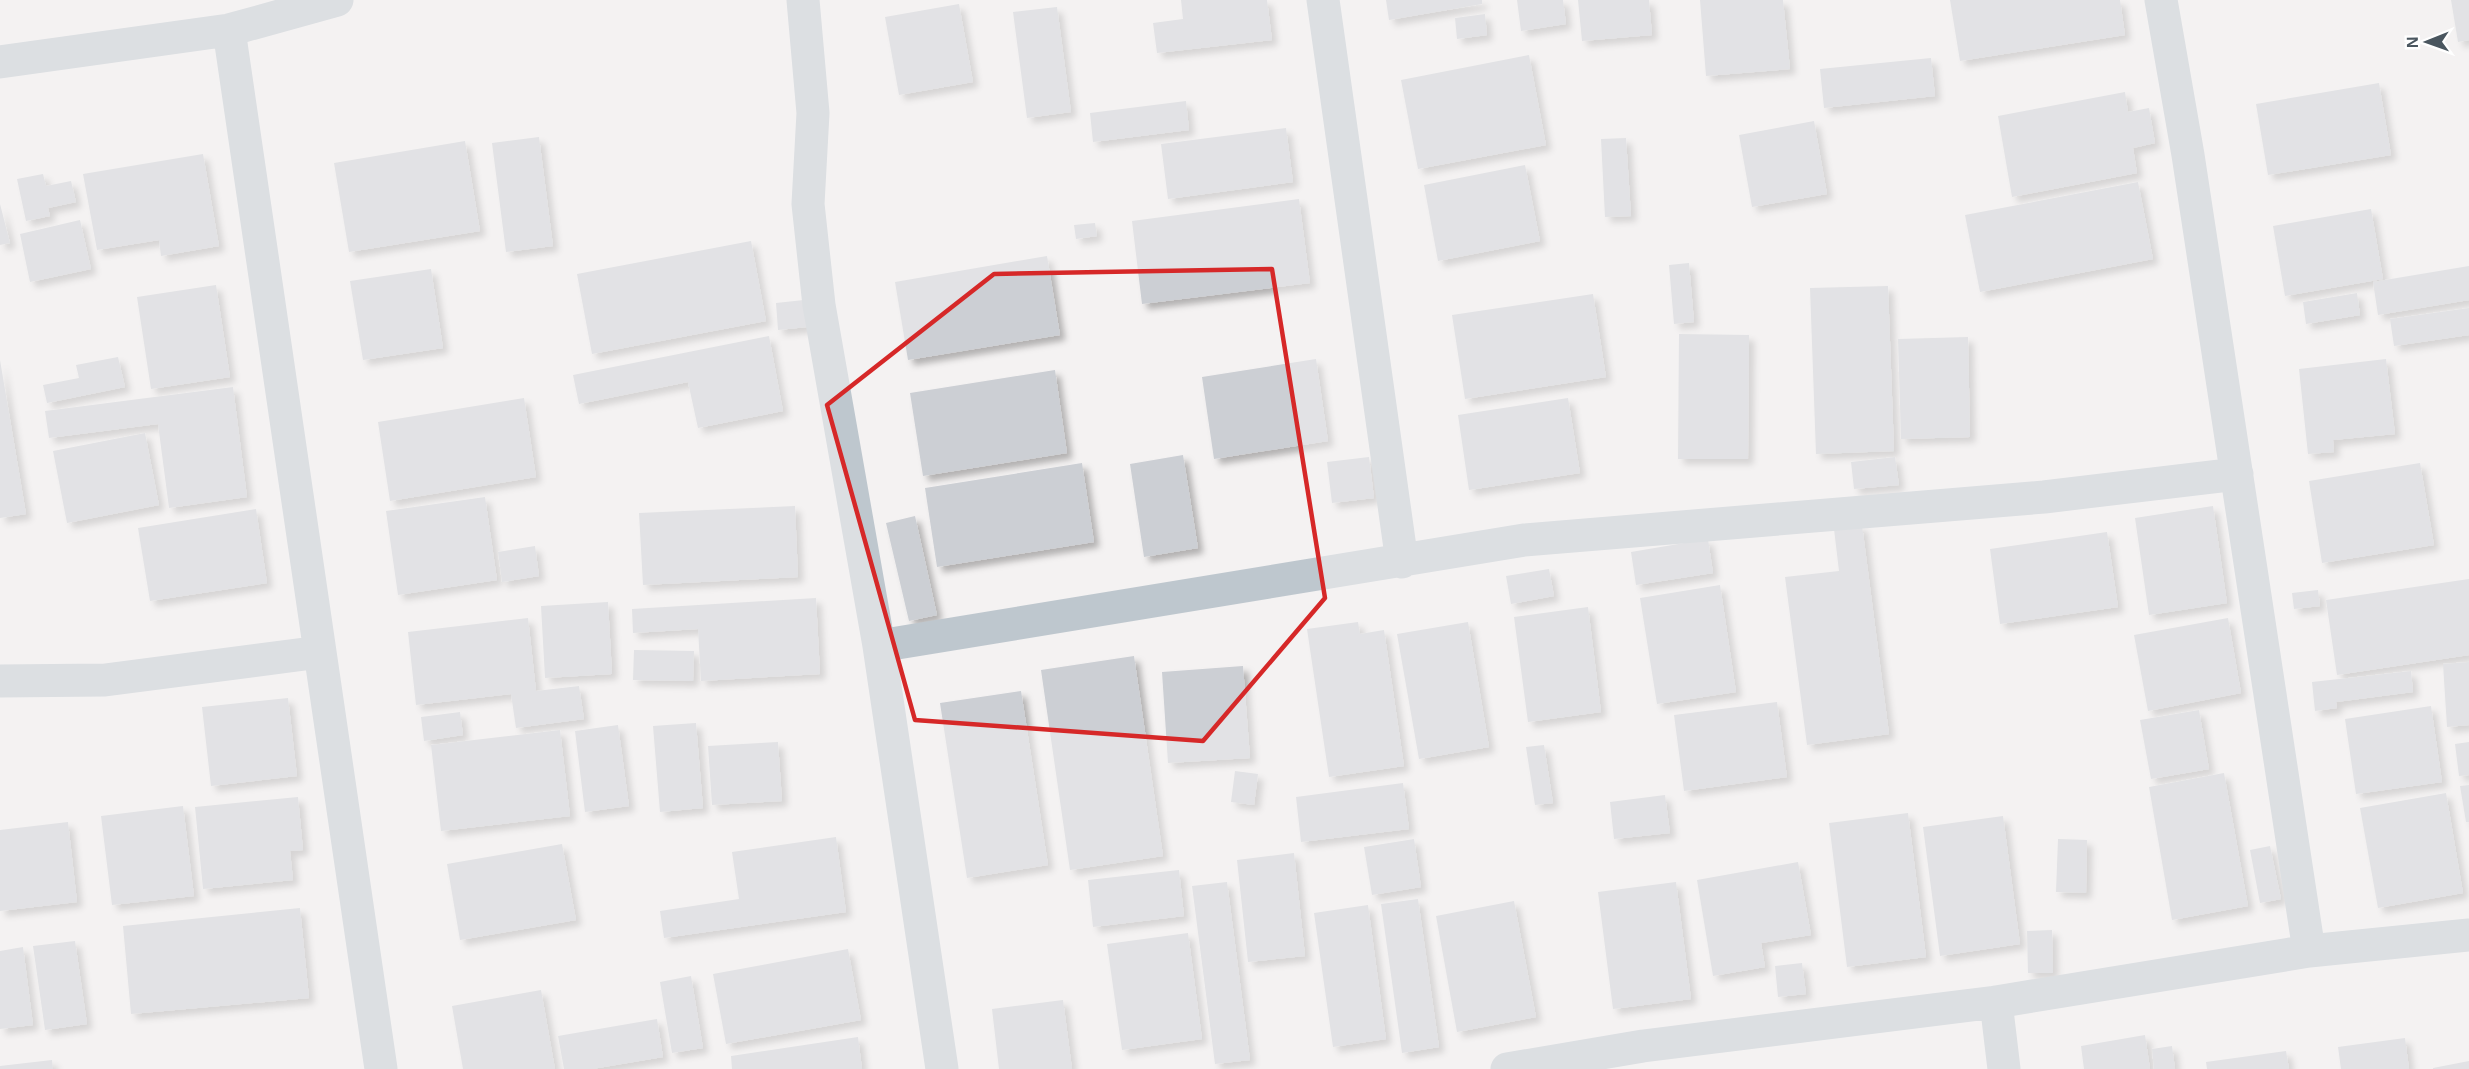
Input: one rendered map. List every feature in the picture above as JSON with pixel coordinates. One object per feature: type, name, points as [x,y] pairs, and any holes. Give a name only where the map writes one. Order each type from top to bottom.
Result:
[{"type":"street","points":[[0,62],[229,30],[337,0]]},
{"type":"street","points":[[802,0],[813,113],[808,204],[819,305],[879,646],[942,1069]]},
{"type":"street","points":[[1323,0],[1402,562]]},
{"type":"street","points":[[2161,0],[2188,155],[2309,951]]},
{"type":"street","points":[[229,30],[381,1069]]},
{"type":"street","points":[[879,646],[1402,562],[1524,540],[2044,497],[2237,474]]},
{"type":"street","points":[[0,681],[105,680],[320,652]]},
{"type":"street","points":[[1507,1069],[1643,1046],[1996,1002],[2309,951],[2469,935]]},
{"type":"street","points":[[1996,1002],[2004,1069]]},
{"type":"highlighted area","points":[[1272,269],[1325,598],[1203,741],[915,720],[827,405],[994,274]]},
{"type":"building","points":[[1181,0],[1267,0],[1272,40],[1157,53],[1153,23],[1183,19]]},
{"type":"building","points":[[1386,0],[1482,0],[1482,4],[1389,20]]},
{"type":"building","points":[[1517,0],[1563,0],[1566,24],[1521,31]]},
{"type":"building","points":[[1578,0],[1649,0],[1652,35],[1582,41]]},
{"type":"building","points":[[1700,0],[1783,0],[1790,69],[1706,76]]},
{"type":"building","points":[[1950,0],[2120,0],[2125,35],[1960,61]]},
{"type":"building","points":[[2451,0],[2469,0],[2469,40],[2458,42]]},
{"type":"building","points":[[959,4],[973,82],[899,95],[885,17]]},
{"type":"building","points":[[1057,7],[1071,112],[1027,118],[1013,12]]},
{"type":"building","points":[[1485,14],[1487,35],[1457,39],[1455,18]]},
{"type":"building","points":[[1529,55],[1546,145],[1418,169],[1401,80]]},
{"type":"building","points":[[1931,58],[1935,96],[1824,108],[1820,69]]},
{"type":"building","points":[[2379,83],[2391,155],[2268,175],[2256,104]]},
{"type":"building","points":[[2125,92],[2128,112],[2149,108],[2155,143],[2133,148],[2137,173],[2012,197],[1998,116]]},
{"type":"building","points":[[1186,101],[1189,130],[1093,142],[1090,113]]},
{"type":"building","points":[[1814,121],[1827,194],[1752,207],[1739,135]]},
{"type":"building","points":[[1286,128],[1293,182],[1168,199],[1161,144]]},
{"type":"building","points":[[539,137],[553,246],[506,252],[492,143]]},
{"type":"building","points":[[1626,138],[1631,216],[1605,217],[1601,139]]},
{"type":"building","points":[[465,141],[480,231],[349,252],[334,163]]},
{"type":"building","points":[[203,154],[219,246],[161,256],[159,240],[97,250],[83,174]]},
{"type":"building","points":[[1525,165],[1540,241],[1438,261],[1424,185]]},
{"type":"building","points":[[43,174],[46,186],[71,181],[76,202],[48,208],[50,216],[26,221],[17,179]]},
{"type":"building","points":[[2138,182],[2153,259],[1980,292],[1965,215]]},
{"type":"building","points":[[1299,199],[1310,283],[1142,304],[1132,221]]},
{"type":"building","points":[[0,204],[10,243],[0,245]]},
{"type":"building","points":[[2371,209],[2383,279],[2285,296],[2273,226]]},
{"type":"building","points":[[80,220],[91,269],[30,282],[20,234]]},
{"type":"building","points":[[1095,223],[1097,236],[1076,239],[1074,225]]},
{"type":"building","points":[[751,241],[766,321],[592,354],[577,274]]},
{"type":"building","points":[[1047,256],[1060,335],[908,360],[895,282]]},
{"type":"building","points":[[1689,263],[1694,322],[1674,324],[1669,265]]},
{"type":"building","points":[[2469,266],[2469,300],[2378,315],[2373,282]]},
{"type":"building","points":[[431,269],[443,348],[363,360],[350,281]]},
{"type":"building","points":[[216,285],[230,377],[151,389],[137,297]]},
{"type":"building","points":[[1888,286],[1894,451],[1816,454],[1810,288]]},
{"type":"building","points":[[2357,293],[2360,315],[2306,324],[2303,302]]},
{"type":"building","points":[[1593,294],[1606,377],[1465,399],[1452,315]]},
{"type":"building","points":[[804,300],[807,327],[778,330],[776,303]]},
{"type":"building","points":[[2469,308],[2469,335],[2394,346],[2390,319]]},
{"type":"building","points":[[1679,334],[1749,335],[1748,459],[1678,459]]},
{"type":"building","points":[[769,336],[783,411],[698,428],[688,382],[579,404],[573,375]]},
{"type":"building","points":[[1968,337],[1970,437],[1901,439],[1898,339]]},
{"type":"building","points":[[118,357],[125,387],[47,403],[43,385],[79,378],[76,365]]},
{"type":"building","points":[[1316,359],[1328,441],[1214,459],[1202,377]]},
{"type":"building","points":[[2386,359],[2395,434],[2333,440],[2334,452],[2308,454],[2299,369]]},
{"type":"building","points":[[0,360],[26,514],[0,518]]},
{"type":"building","points":[[1055,370],[1067,453],[923,476],[910,393]]},
{"type":"building","points":[[233,387],[247,497],[169,508],[158,424],[49,438],[45,411]]},
{"type":"building","points":[[524,398],[536,477],[390,501],[378,422]]},
{"type":"building","points":[[1568,398],[1580,473],[1469,490],[1458,415]]},
{"type":"building","points":[[145,433],[159,505],[67,523],[53,451]]},
{"type":"building","points":[[1183,455],[1198,548],[1144,557],[1130,464]]},
{"type":"building","points":[[1369,457],[1374,498],[1332,503],[1327,462]]},
{"type":"building","points":[[1895,457],[1899,485],[1854,489],[1851,462]]},
{"type":"building","points":[[1082,463],[1094,542],[937,567],[925,488]]},
{"type":"building","points":[[2420,463],[2434,545],[2322,563],[2309,481]]},
{"type":"building","points":[[485,497],[497,580],[398,595],[386,511]]},
{"type":"building","points":[[795,506],[798,577],[643,585],[639,513]]},
{"type":"building","points":[[2213,506],[2227,603],[2149,615],[2135,518]]},
{"type":"building","points":[[256,509],[267,583],[150,601],[138,528]]},
{"type":"building","points":[[915,516],[937,615],[909,621],[886,523]]},
{"type":"building","points":[[1862,525],[1889,734],[1807,745],[1785,577],[1839,571],[1834,529]]},
{"type":"building","points":[[2107,532],[2118,607],[2000,624],[1990,549]]},
{"type":"building","points":[[1708,539],[1713,573],[1636,585],[1631,552]]},
{"type":"building","points":[[535,546],[539,576],[502,582],[498,552]]},
{"type":"building","points":[[1549,569],[1554,596],[1511,604],[1506,576]]},
{"type":"building","points":[[2469,579],[2469,655],[2337,675],[2326,600]]},
{"type":"building","points":[[1720,585],[1736,692],[1657,704],[1640,598]]},
{"type":"building","points":[[2318,590],[2320,606],[2294,609],[2292,593]]},
{"type":"building","points":[[816,598],[820,674],[701,681],[698,629],[633,633],[632,609]]},
{"type":"building","points":[[608,602],[612,674],[545,678],[541,606]]},
{"type":"building","points":[[1588,607],[1601,712],[1528,722],[1514,617]]},
{"type":"building","points":[[528,618],[536,691],[579,686],[584,719],[516,728],[511,694],[416,705],[408,632]]},
{"type":"building","points":[[2228,618],[2241,693],[2148,711],[2134,635]]},
{"type":"building","points":[[1358,622],[1360,634],[1384,630],[1404,766],[1329,777],[1307,629]]},
{"type":"building","points":[[1468,622],[1489,747],[1419,759],[1397,634]]},
{"type":"building","points":[[634,650],[694,651],[693,681],[633,680]]},
{"type":"building","points":[[1134,656],[1163,856],[1070,870],[1041,670]]},
{"type":"building","points":[[2469,662],[2469,725],[2447,727],[2443,664]]},
{"type":"building","points":[[1243,666],[1250,758],[1168,763],[1162,672]]},
{"type":"building","points":[[2411,671],[2413,692],[2336,702],[2337,708],[2315,711],[2312,682]]},
{"type":"building","points":[[1021,691],[1048,865],[967,878],[940,703]]},
{"type":"building","points":[[288,698],[297,776],[211,786],[202,707]]},
{"type":"building","points":[[1777,702],[1787,777],[1684,791],[1674,715]]},
{"type":"building","points":[[2431,706],[2442,782],[2356,794],[2345,719]]},
{"type":"building","points":[[2199,710],[2209,769],[2151,779],[2140,720]]},
{"type":"building","points":[[460,712],[463,735],[424,741],[421,717]]},
{"type":"building","points":[[696,723],[703,808],[660,812],[653,726]]},
{"type":"building","points":[[618,725],[629,806],[585,812],[575,731]]},
{"type":"building","points":[[560,730],[570,816],[441,831],[431,745]]},
{"type":"building","points":[[778,742],[782,801],[712,805],[708,746]]},
{"type":"building","points":[[2469,742],[2469,775],[2459,776],[2455,744]]},
{"type":"building","points":[[1544,745],[1553,803],[1535,805],[1526,747]]},
{"type":"building","points":[[1235,771],[1258,774],[1254,805],[1231,802]]},
{"type":"building","points":[[2224,773],[2248,906],[2172,920],[2149,787]]},
{"type":"building","points":[[1403,783],[1409,829],[1301,842],[1296,797]]},
{"type":"building","points":[[2469,785],[2469,822],[2466,822],[2460,786]]},
{"type":"building","points":[[2446,793],[2463,893],[2378,908],[2360,808]]},
{"type":"building","points":[[1665,795],[1670,833],[1614,839],[1610,802]]},
{"type":"building","points":[[298,797],[303,850],[290,851],[293,880],[203,889],[195,807]]},
{"type":"building","points":[[183,806],[194,896],[112,905],[101,816]]},
{"type":"building","points":[[1908,813],[1926,957],[1847,967],[1829,823]]},
{"type":"building","points":[[2003,816],[2020,944],[1940,956],[1923,827]]},
{"type":"building","points":[[68,822],[77,902],[0,911],[0,830]]},
{"type":"building","points":[[836,837],[846,912],[664,938],[660,911],[739,899],[732,852]]},
{"type":"building","points":[[1414,839],[1421,887],[1372,895],[1364,847]]},
{"type":"building","points":[[2058,839],[2087,840],[2086,893],[2056,892]]},
{"type":"building","points":[[562,844],[576,920],[460,940],[447,864]]},
{"type":"building","points":[[2270,846],[2281,899],[2260,903],[2250,850]]},
{"type":"building","points":[[1294,853],[1305,956],[1248,962],[1237,860]]},
{"type":"building","points":[[1798,862],[1811,935],[1761,943],[1765,967],[1713,976],[1697,880]]},
{"type":"building","points":[[1179,870],[1184,916],[1093,927],[1088,880]]},
{"type":"building","points":[[1227,882],[1250,1060],[1215,1064],[1192,886]]},
{"type":"building","points":[[1676,882],[1691,999],[1613,1009],[1598,892]]},
{"type":"building","points":[[1418,899],[1439,1047],[1402,1053],[1381,904]]},
{"type":"building","points":[[1514,901],[1536,1017],[1457,1032],[1436,916]]},
{"type":"building","points":[[1368,905],[1386,1039],[1333,1047],[1314,913]]},
{"type":"building","points":[[300,908],[309,998],[131,1014],[123,926]]},
{"type":"building","points":[[2052,930],[2053,973],[2028,973],[2027,931]]},
{"type":"building","points":[[1188,933],[1202,1039],[1122,1050],[1107,944]]},
{"type":"building","points":[[75,941],[87,1024],[45,1030],[33,946]]},
{"type":"building","points":[[23,947],[33,1025],[0,1029],[0,951]]},
{"type":"building","points":[[848,949],[861,1020],[726,1044],[713,974]]},
{"type":"building","points":[[1802,963],[1806,994],[1778,997],[1775,966]]},
{"type":"building","points":[[691,976],[703,1048],[672,1053],[660,982]]},
{"type":"building","points":[[541,990],[555,1069],[463,1069],[452,1006]]},
{"type":"building","points":[[1063,1000],[1072,1069],[999,1069],[992,1009]]},
{"type":"building","points":[[657,1019],[663,1057],[592,1069],[564,1069],[558,1036]]},
{"type":"building","points":[[2145,1035],[2150,1069],[2084,1069],[2081,1046]]},
{"type":"building","points":[[858,1037],[862,1069],[732,1069],[731,1056]]},
{"type":"building","points":[[2405,1038],[2409,1069],[2341,1069],[2338,1047]]},
{"type":"building","points":[[2172,1046],[2175,1069],[2154,1069],[2152,1049]]},
{"type":"building","points":[[2286,1051],[2289,1069],[2207,1069],[2206,1062]]},
{"type":"building","points":[[52,1060],[53,1069],[0,1069],[0,1066]]},
{"type":"building","points":[[2469,1061],[2469,1069],[2433,1069],[2433,1068]]}]
